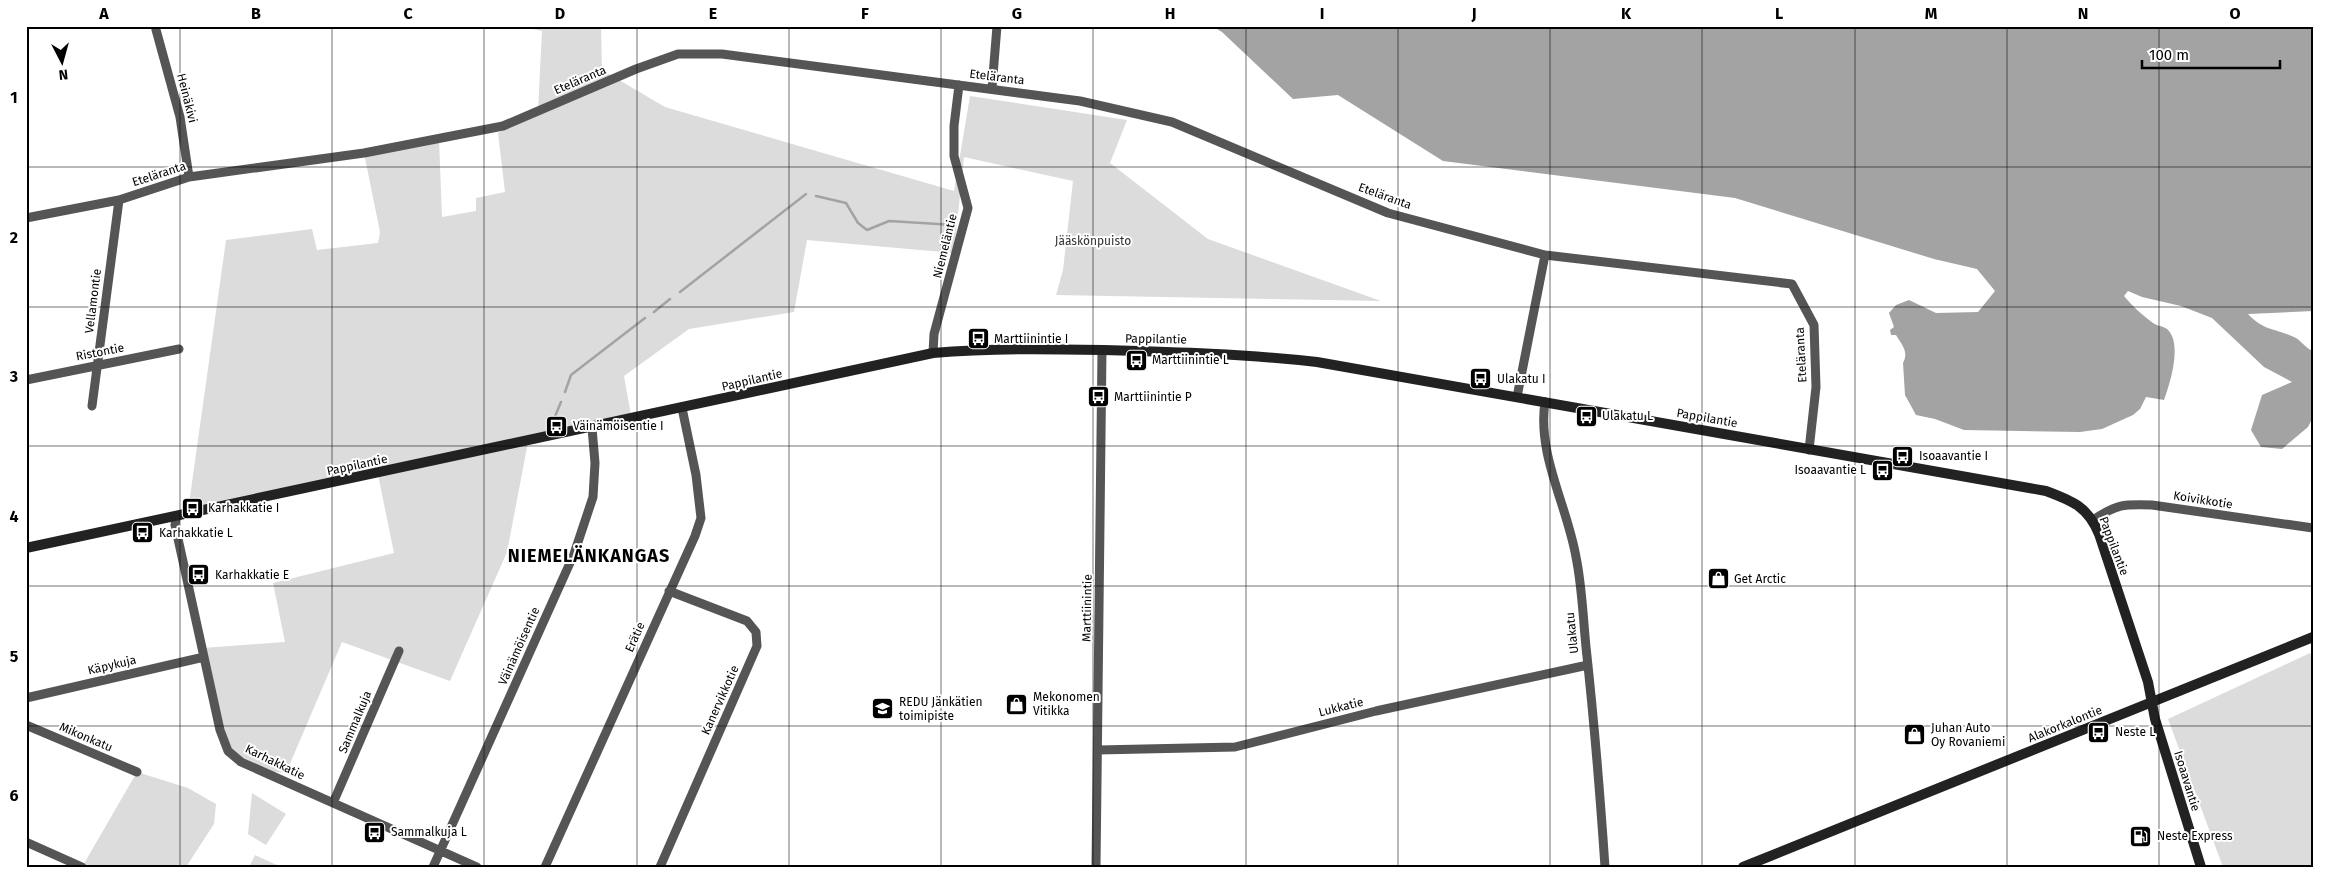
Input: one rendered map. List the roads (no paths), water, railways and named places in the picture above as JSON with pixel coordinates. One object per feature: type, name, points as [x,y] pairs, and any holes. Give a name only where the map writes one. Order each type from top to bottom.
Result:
[{"type":"street","name":"Heinäkivi","points":[[155,26],[180,117],[189,176]]},
{"type":"street","points":[[992,88],[997,26]]},
{"type":"street","name":"Eteläranta","points":[[26,218],[119,200],[189,176],[364,153],[503,126],[678,54],[722,54],[992,88],[1080,101],[1172,122],[1388,213],[1546,255],[1792,284],[1814,325],[1816,387],[1809,450]]},
{"type":"street","name":"Niemeläntie","points":[[933,353],[934,334],[968,208],[954,156],[954,126],[959,85]]},
{"type":"street","name":"Vellamontie","points":[[92,406],[119,200]]},
{"type":"street","points":[[1517,397],[1546,255]]},
{"type":"street","name":"Ristontie","points":[[26,380],[179,349]]},
{"type":"street","name":"Pappilantie","points":[[26,548],[592,428],[933,353],[1007,349],[1227,353],[1287,358],[2046,491],[2069,500],[2086,511],[2093,520],[2148,682],[2150,703]]},
{"type":"street","name":"Marttiinintie","points":[[1096,867],[1102,350]]},
{"type":"street","name":"Ulakatu","points":[[1545,402],[1543,414],[1548,458],[1568,519],[1577,558],[1605,867]]},
{"type":"street","name":"Erätie","points":[[545,867],[695,536],[701,518],[696,476],[682,408]]},
{"type":"street","name":"Väinämöisentie","points":[[433,867],[574,554],[593,496],[592,428]]},
{"type":"street","name":"Koivikkotie","points":[[2093,520],[2113,507],[2137,504],[2313,528]]},
{"type":"street","name":"Karhakkatie","points":[[176,517],[176,525],[220,730],[228,751],[241,762],[477,867]]},
{"type":"street","name":"Kanervikkotie","points":[[660,867],[758,646],[756,632],[748,620],[669,590]]},
{"type":"street","name":"Alakorkalontie","points":[[1743,867],[2313,637]]},
{"type":"street","name":"Sammalkuja","points":[[333,803],[399,651]]},
{"type":"street","name":"Käpykuja","points":[[26,698],[204,657]]},
{"type":"street","name":"Lukkatie","points":[[1098,750],[1235,747],[1376,711],[1588,665]]},
{"type":"street","name":"Isoaavantie","points":[[2150,703],[2201,867]]},
{"type":"street","name":"Mikonkatu","points":[[26,724],[136,772]]},
{"type":"street","points":[[26,842],[82,867]]},
{"type":"waterway","points":[[680,292],[806,194]]},
{"type":"waterway","points":[[816,196],[846,203],[858,223],[867,230],[889,221],[954,225]]},
{"type":"waterway","points":[[654,312],[670,299]]},
{"type":"waterway","points":[[565,392],[571,375],[645,318]]},
{"type":"waterway","points":[[551,426],[561,402]]},
{"type":"place","name":"Marttiinintie I","points":[[978,339]]},
{"type":"place","name":"Marttiinintie L","points":[[1136,360]]},
{"type":"place","name":"Ulakatu I","points":[[1481,379]]},
{"type":"place","name":"Marttiinintie P","points":[[1098,397]]},
{"type":"place","name":"Ulakatu L","points":[[1586,416]]},
{"type":"place","name":"Väinämöisentie I","points":[[557,426]]},
{"type":"place","name":"Isoaavantie I","points":[[1903,456]]},
{"type":"place","name":"Isoaavantie L","points":[[1882,470]]},
{"type":"place","name":"Karhakkatie I","points":[[192,508]]},
{"type":"place","name":"Karhakkatie L","points":[[143,533]]},
{"type":"place","name":"Karhakkatie E","points":[[199,575]]},
{"type":"place","name":"Get Arctic","points":[[1718,579]]},
{"type":"place","name":"Mekonomen Vitikka","points":[[1017,704]]},
{"type":"place","name":"REDU Jänkätien toimipiste","points":[[883,709]]},
{"type":"place","name":"Neste L","points":[[2099,732]]},
{"type":"place","name":"Juhan Auto Oy Rovaniemi","points":[[1915,735]]},
{"type":"place","name":"Sammalkuja L","points":[[375,832]]},
{"type":"place","name":"Neste Express","points":[[2141,836]]},
{"type":"district","name":"NIEMELÄNKANGAS","points":[[589,556]]},
{"type":"park label","name":"Jääskönpuisto","points":[[1093,241]]}]
